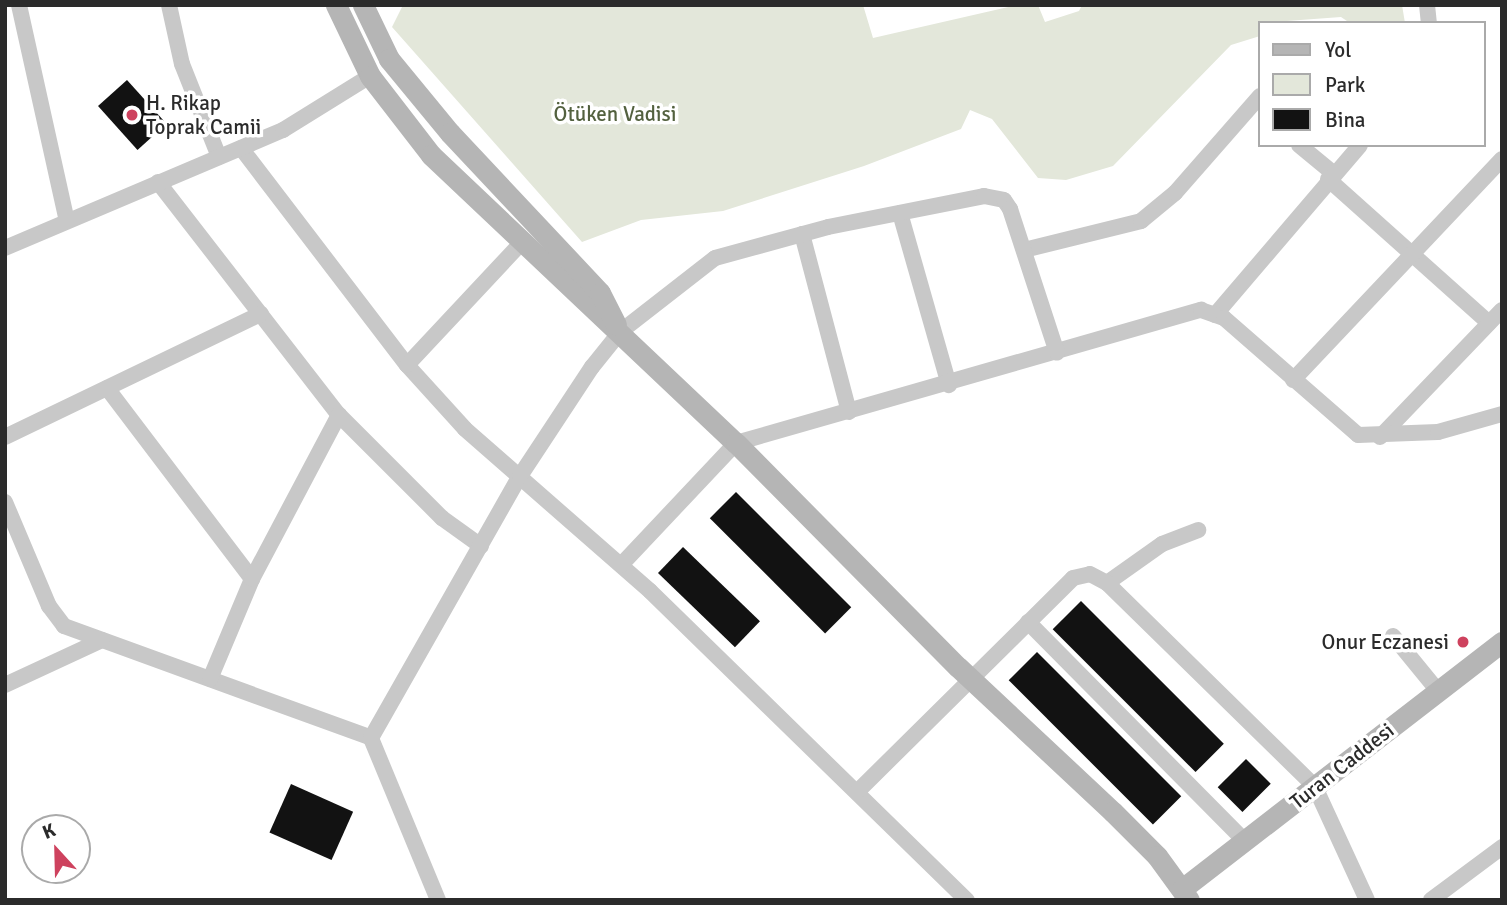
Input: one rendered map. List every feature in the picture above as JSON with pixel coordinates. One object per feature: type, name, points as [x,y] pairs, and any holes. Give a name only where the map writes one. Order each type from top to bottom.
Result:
[{"type":"street","points":[[19,5],[67,221]]},
{"type":"street","points":[[169,5],[182,64],[219,156]]},
{"type":"street","points":[[336,5],[370,76],[430,155],[736,443],[971,678],[1114,811],[1185,894]]},
{"type":"street","points":[[363,5],[389,59],[450,133],[600,293],[620,332]]},
{"type":"street","points":[[5,248],[283,130],[370,76]]},
{"type":"street","points":[[1024,250],[1141,221],[1175,193],[1257,105]]},
{"type":"street","points":[[1301,147],[1489,323]]},
{"type":"street","points":[[1215,315],[1358,147]]},
{"type":"street","points":[[241,148],[407,365],[465,429],[621,565],[859,790],[967,900]]},
{"type":"street","points":[[1293,380],[1502,159]]},
{"type":"street","points":[[158,182],[339,415],[442,518],[481,546]]},
{"type":"street","points":[[371,738],[520,476],[592,367],[620,332],[715,258],[802,234],[984,196],[1004,200],[1024,250],[1057,353]]},
{"type":"street","points":[[900,213],[949,385]]},
{"type":"street","points":[[802,234],[849,412]]},
{"type":"street","points":[[407,365],[521,243]]},
{"type":"street","points":[[621,565],[736,443],[949,385],[1159,320],[1201,310],[1224,318],[1350,432],[1380,437],[1438,432],[1502,414]]},
{"type":"street","points":[[1380,437],[1502,310]]},
{"type":"street","points":[[5,437],[261,314]]},
{"type":"street","points":[[107,388],[252,579]]},
{"type":"street","points":[[210,680],[252,579],[339,415]]},
{"type":"street","points":[[5,502],[49,606],[64,626],[371,738],[438,900]]},
{"type":"street","points":[[1107,583],[1162,544],[1198,530]]},
{"type":"street","points":[[859,790],[1073,578],[1090,574],[1107,583],[1315,787],[1367,900]]},
{"type":"street","points":[[1028,622],[1245,841]]},
{"type":"street","points":[[1393,636],[1438,691]]},
{"type":"street","points":[[5,685],[102,640]]},
{"type":"street","name":"Turan Caddesi","points":[[1185,894],[1245,841],[1502,642]]},
{"type":"street","points":[[1431,900],[1502,847]]},
{"type":"green space","name":"Ötüken Vadisi","points":[[403,5],[863,5],[873,38],[1017,5],[1038,5],[1045,22],[1079,11],[1082,5],[1402,5],[1405,21],[1347,21],[1341,17],[1258,21],[1258,37],[1231,45],[1113,166],[1066,180],[1038,178],[992,119],[970,110],[961,129],[864,166],[723,211],[641,220],[582,242],[392,27]]},
{"type":"building","name":"H. Rikap Toprak Camii","points":[[127,80],[166,124],[137,150],[98,106]]},
{"type":"building","points":[[736,492],[851,607],[825,633],[710,518]]},
{"type":"building","points":[[683,547],[760,621],[735,647],[658,573]]},
{"type":"building","points":[[1081,601],[1224,744],[1196,772],[1053,629]]},
{"type":"building","points":[[1037,652],[1181,796],[1153,825],[1009,680]]},
{"type":"building","points":[[1246,759],[1271,784],[1242,812],[1218,787]]},
{"type":"building","points":[[291,784],[353,812],[332,860],[269,832]]},
{"type":"place","name":"H. Rikap Toprak Camii","points":[[132,115]]},
{"type":"place","name":"Onur Eczanesi","points":[[1463,642]]}]
